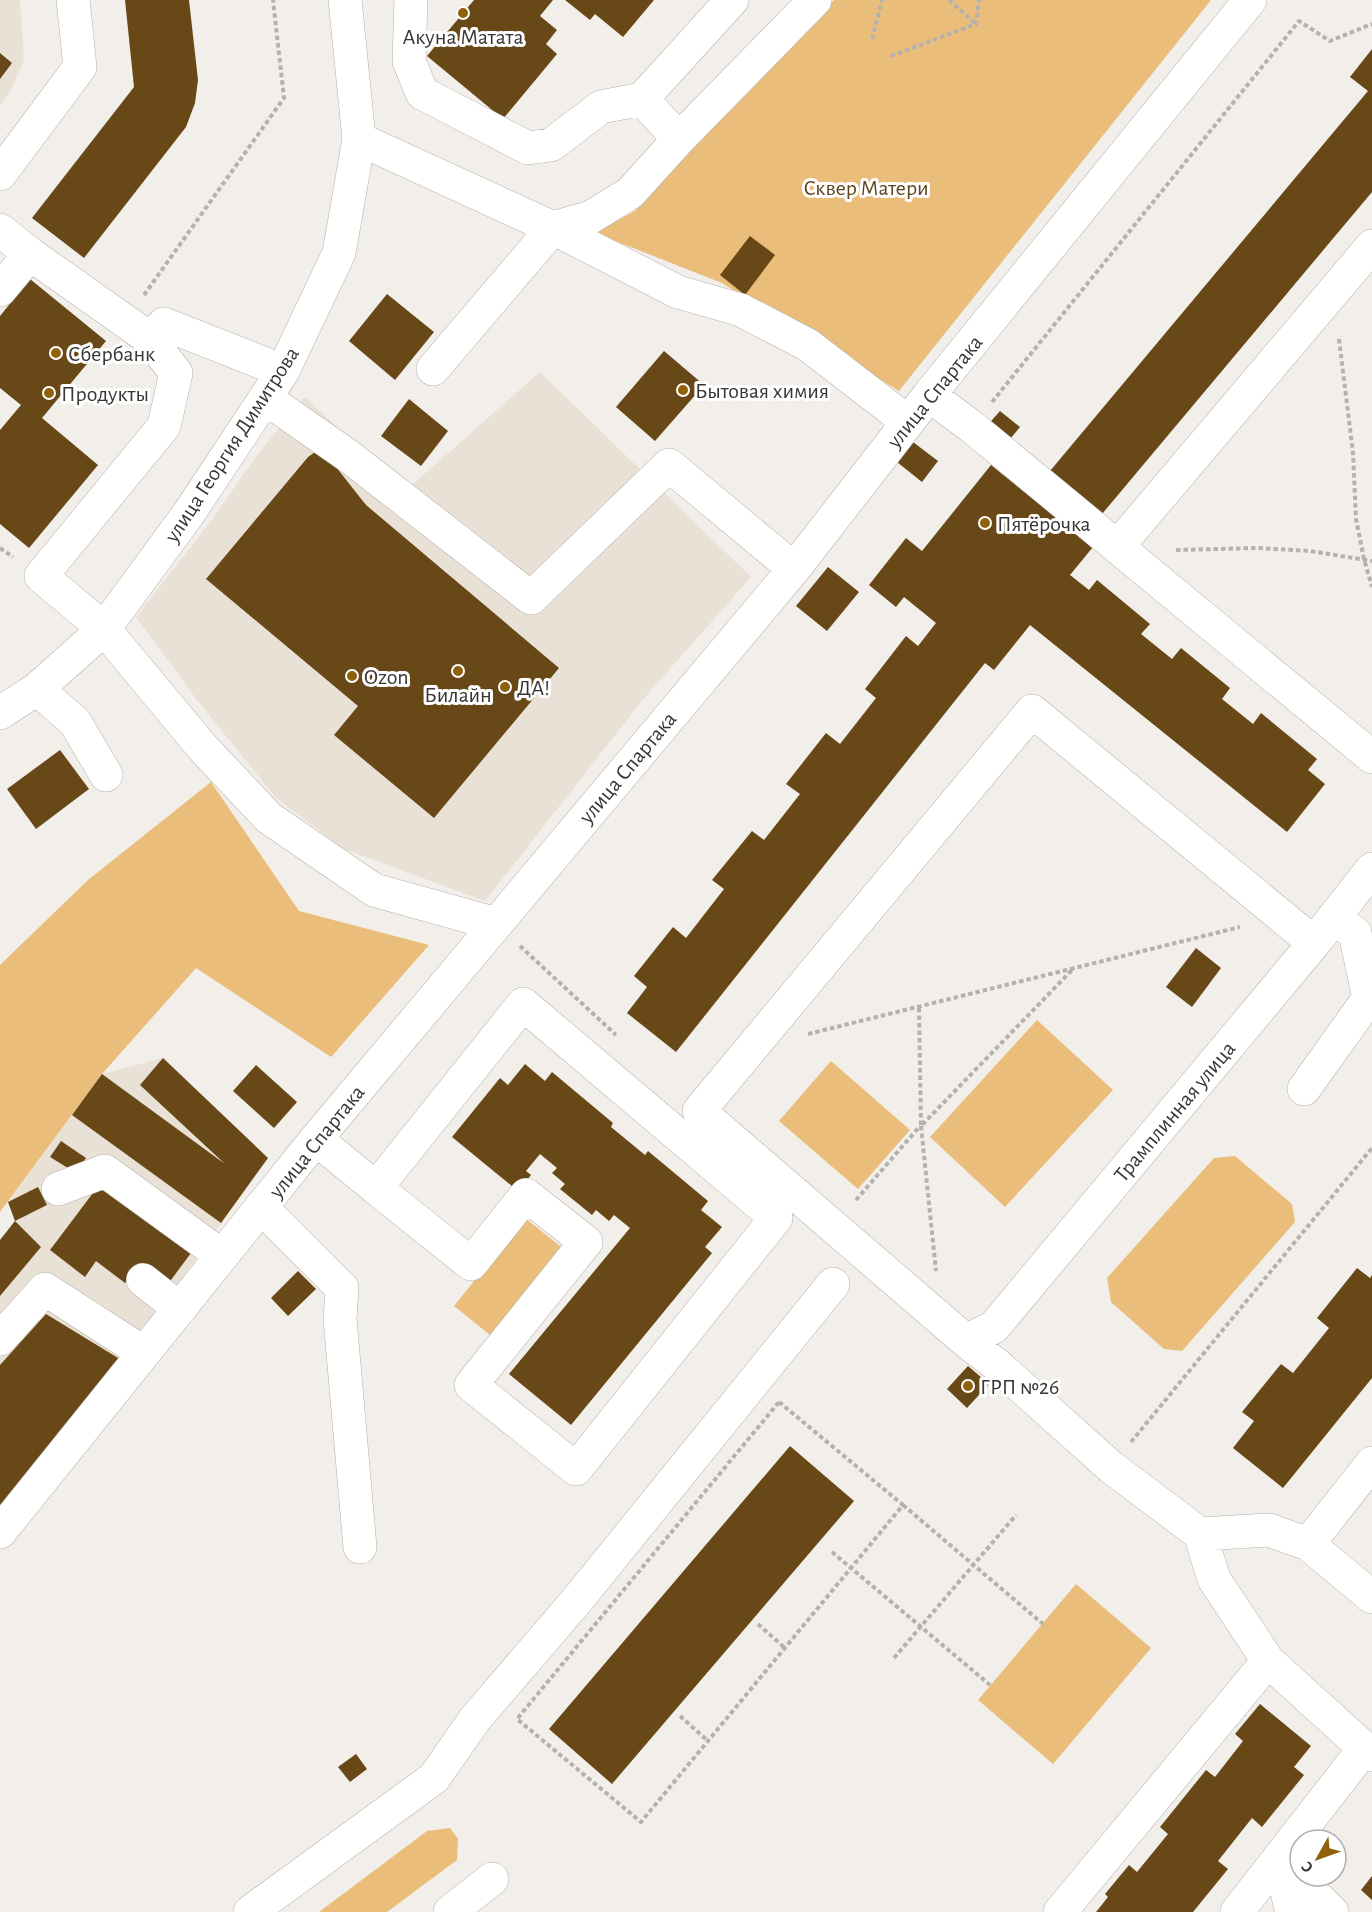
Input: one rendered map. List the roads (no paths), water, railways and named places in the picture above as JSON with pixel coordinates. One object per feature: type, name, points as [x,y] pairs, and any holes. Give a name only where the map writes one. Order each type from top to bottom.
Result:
[{"type":"street","points":[[0,174],[80,67],[73,0]]},
{"type":"street","name":"улица Георгия Димитрова","points":[[0,712],[37,689],[104,628],[189,513],[284,371],[339,253],[359,139],[345,0]]},
{"type":"street","points":[[411,0],[409,61],[422,93],[528,148],[551,145],[601,107],[642,99],[732,0]]},
{"type":"street","points":[[433,369],[554,228],[591,217],[630,193],[679,139],[815,0]]},
{"type":"street","name":"улица Спартака","points":[[0,1532],[316,1139],[794,569],[929,395],[1250,0]]},
{"type":"street","points":[[642,99],[679,139]]},
{"type":"street","points":[[359,139],[554,228],[678,292],[741,310],[808,345],[908,422]]},
{"type":"street","points":[[0,230],[30,254],[156,331],[284,371]]},
{"type":"street","points":[[1118,546],[1372,246]]},
{"type":"street","points":[[0,290],[30,254]]},
{"type":"street","points":[[156,331],[176,373],[164,426],[41,576],[104,628],[203,748],[270,818],[374,890],[496,924]]},
{"type":"street","points":[[929,395],[972,427],[1118,546],[1372,757]]},
{"type":"street","points":[[265,398],[347,455],[531,598],[669,465],[794,569]]},
{"type":"street","points":[[37,689],[75,722],[106,774]]},
{"type":"street","points":[[1237,1912],[1368,1752],[1268,1661],[1214,1579],[1200,1534],[1111,1467],[998,1365],[966,1341],[699,1111],[1032,711],[1282,917],[1323,931],[1355,933],[1369,998],[1304,1089]]},
{"type":"street","name":"Трамплинная улица","points":[[966,1341],[994,1327],[1323,931],[1368,883]]},
{"type":"street","points":[[316,1139],[376,1188],[471,1264],[526,1195],[585,1242],[471,1385],[576,1469],[777,1218],[523,1004],[376,1188]]},
{"type":"street","points":[[58,1189],[105,1171],[222,1256]]},
{"type":"street","points":[[261,1207],[342,1288],[340,1319],[360,1547]]},
{"type":"street","points":[[143,1280],[180,1309]]},
{"type":"street","points":[[250,1912],[434,1778],[475,1719],[578,1599],[833,1284]]},
{"type":"street","points":[[0,1339],[45,1289],[144,1353]]},
{"type":"street","points":[[1308,1544],[1372,1463]]},
{"type":"street","points":[[1200,1534],[1269,1530],[1308,1544],[1372,1597]]},
{"type":"street","points":[[1060,1912],[1268,1661]]},
{"type":"street","points":[[1279,1860],[1292,1912]]},
{"type":"street","points":[[1279,1860],[1332,1912]]},
{"type":"street","points":[[450,1912],[492,1879]]},
{"type":"place","name":"Акуна Матата","points":[[463,13]]},
{"type":"place","name":"Сбербанк","points":[[56,353]]},
{"type":"place","name":"Бытовая химия","points":[[683,390]]},
{"type":"place","name":"Продукты","points":[[49,393]]},
{"type":"place","name":"Пятёрочка","points":[[985,523]]},
{"type":"place","name":"Билайн","points":[[458,671]]},
{"type":"place","name":"Ozon","points":[[352,676]]},
{"type":"place","name":"ДА!","points":[[505,687]]},
{"type":"place","name":"ГРП №26","points":[[968,1386]]},
{"type":"park label","name":"Сквер Матери","points":[[866,187]]}]
